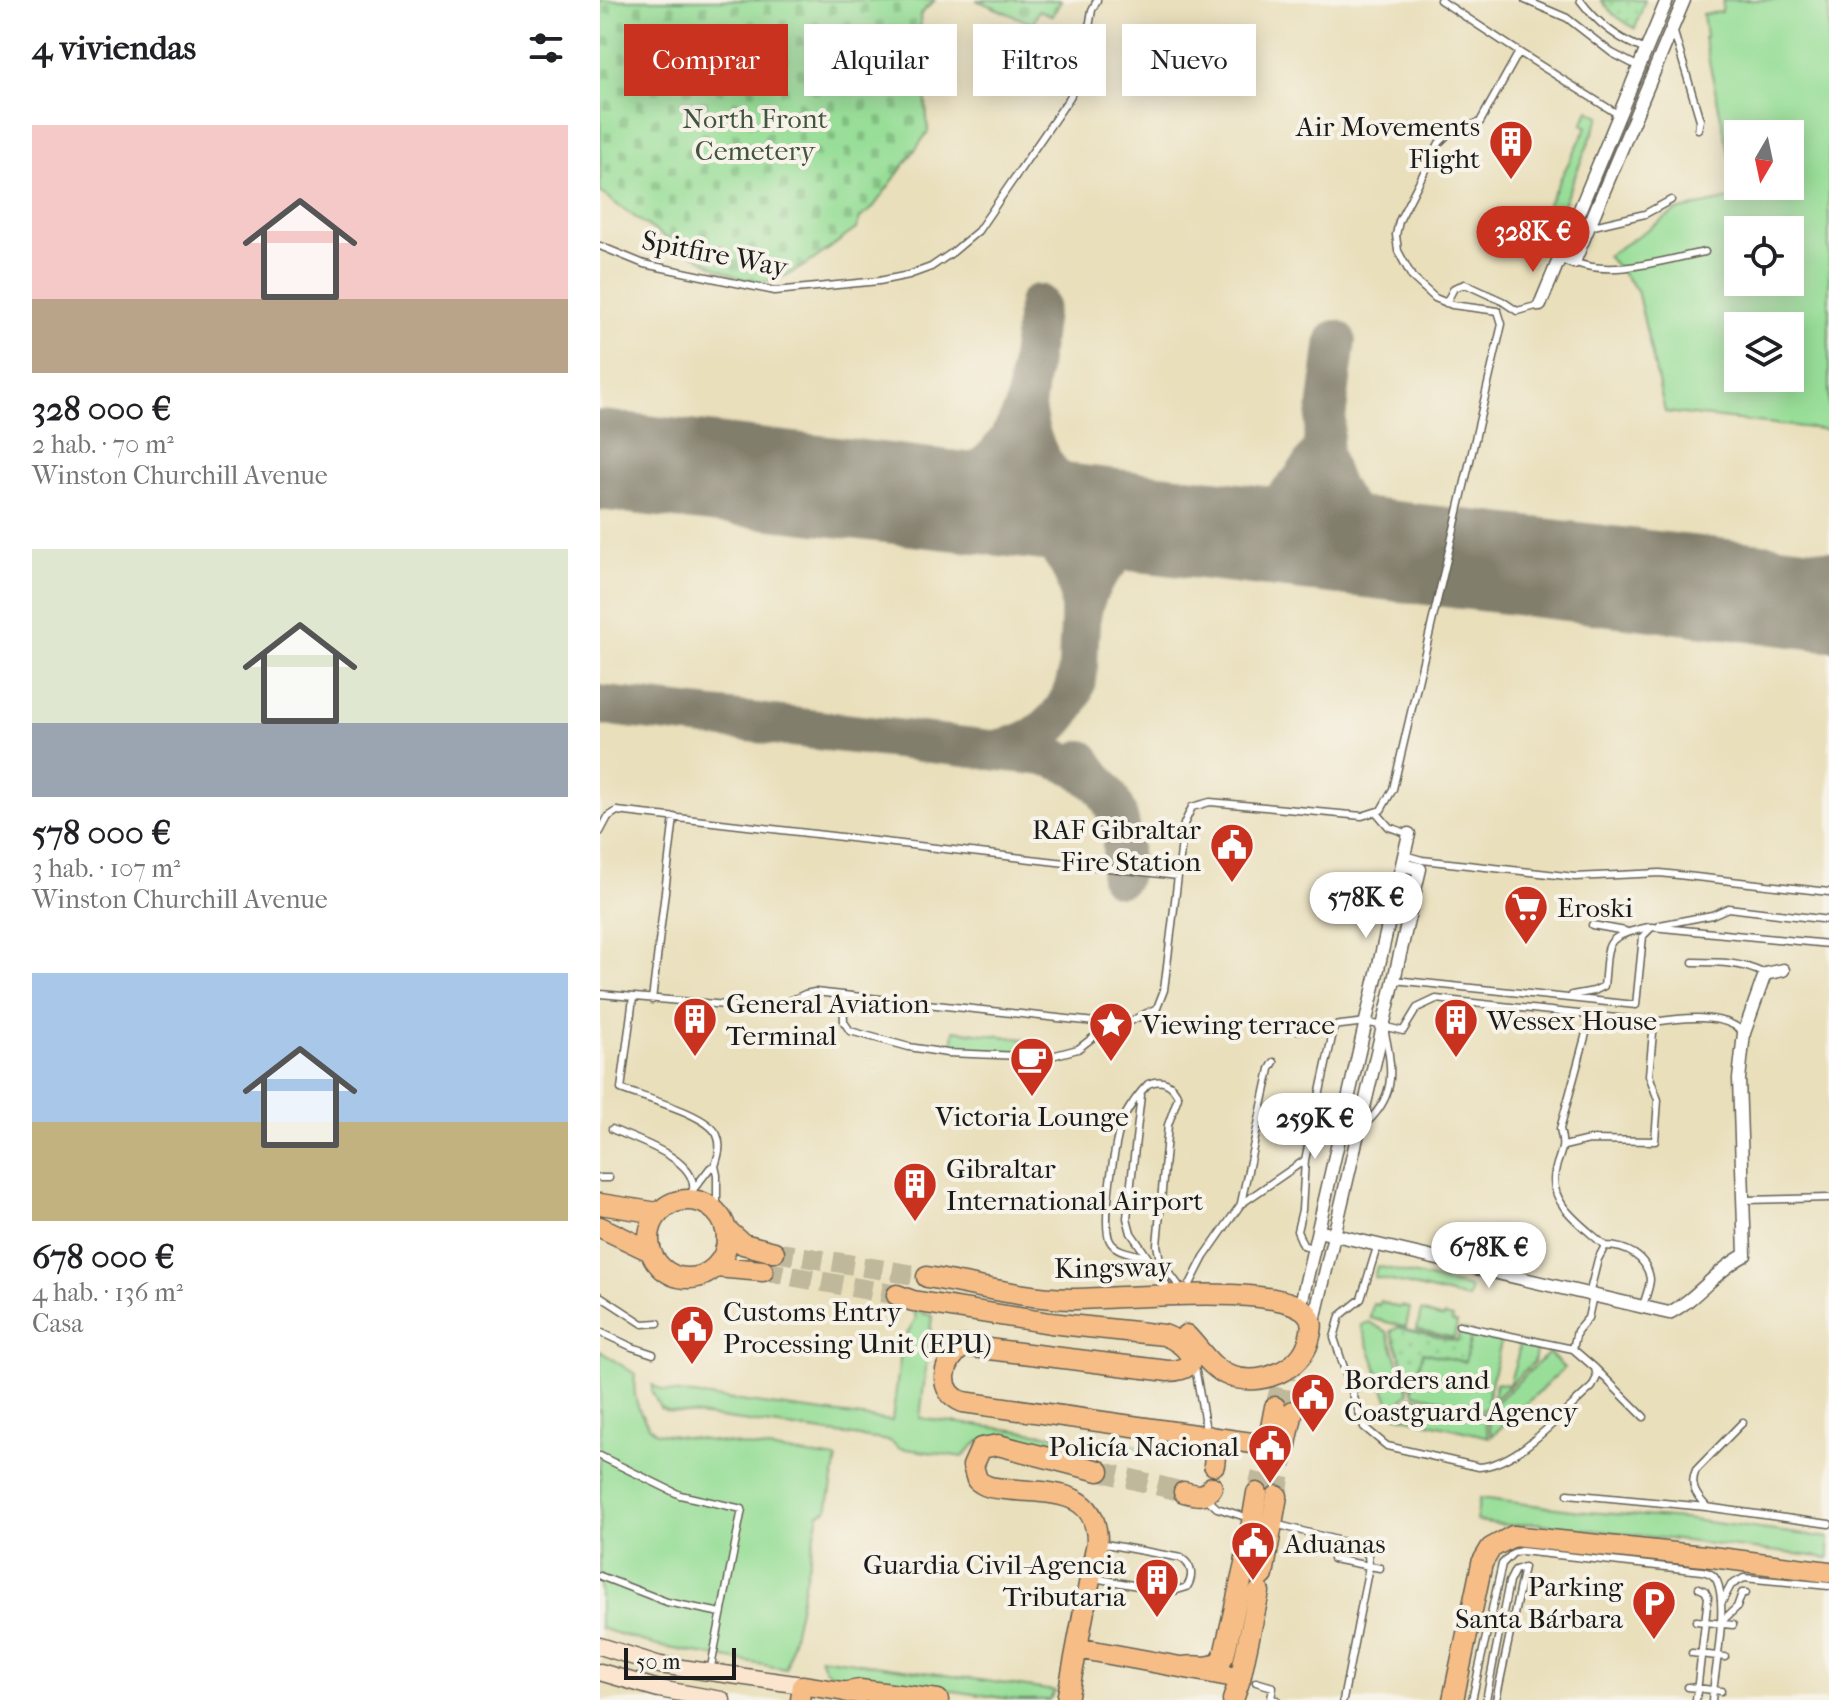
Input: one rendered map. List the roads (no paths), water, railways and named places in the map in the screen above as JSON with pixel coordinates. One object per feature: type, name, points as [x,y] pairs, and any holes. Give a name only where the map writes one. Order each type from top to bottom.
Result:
[{"type":"highway","points":[[721,1220],[726,1249],[716,1267],[698,1277],[675,1276],[656,1263],[648,1237],[651,1224],[665,1206],[688,1195],[701,1202],[721,1220],[743,1244],[774,1252]]},
{"type":"highway","points":[[600,1204],[658,1213]]},
{"type":"highway","points":[[600,1227],[650,1251]]},
{"type":"highway","points":[[716,1267],[763,1271]]},
{"type":"highway","name":"Kingsway","points":[[927,1277],[1071,1299],[1222,1295],[1300,1308]]},
{"type":"highway","name":"Kingsway","points":[[1191,1356],[1180,1342],[1164,1335],[1050,1323],[913,1301],[897,1295],[914,1293],[1072,1317],[1160,1321],[1176,1326],[1217,1369],[1244,1380],[1287,1373],[1312,1328]]},
{"type":"highway","points":[[1300,1308],[1309,1316],[1312,1328]]},
{"type":"highway","points":[[1191,1356],[1185,1368],[1168,1371],[964,1346],[950,1359],[944,1380],[946,1390],[953,1398],[963,1402],[1208,1436],[1271,1448]]},
{"type":"highway","points":[[1280,1408],[1271,1448],[1260,1435],[1280,1408]]},
{"type":"highway","points":[[1208,1436],[1215,1457],[1214,1465]]},
{"type":"highway","points":[[1067,1700],[1097,1542],[1097,1526],[1088,1507],[1080,1502],[1064,1496],[988,1487],[977,1480],[973,1466],[981,1448],[998,1445],[1099,1471]]},
{"type":"highway","points":[[1077,1648],[1183,1667],[1215,1666],[1220,1663],[1262,1521],[1267,1494]]},
{"type":"highway","points":[[1183,1667],[1232,1691],[1257,1586],[1262,1521]]},
{"type":"highway","points":[[1453,1700],[1482,1563],[1491,1548],[1513,1536],[1829,1572]]},
{"type":"highway","points":[[847,1692],[860,1690],[938,1700]]},
{"type":"main road","points":[[600,1646],[660,1665],[710,1672],[801,1693],[847,1692],[901,1700]]},
{"type":"main road","points":[[600,1672],[659,1689],[722,1700]]},
{"type":"street","points":[[1540,305],[1667,0]]},
{"type":"street","points":[[1559,256],[1574,262],[1684,0]]},
{"type":"street","points":[[1300,1308],[1409,834]]},
{"type":"street","points":[[1312,1328],[1420,869],[1403,860]]},
{"type":"street","points":[[1318,1231],[1669,1313],[1681,1307],[1718,1272],[1745,1255],[1739,1079],[1744,1033],[1765,974],[1783,970]]},
{"type":"lane","name":"Spitfire Way","points":[[600,246],[644,264],[775,291],[879,281],[931,267],[978,231],[1070,97],[1082,68],[1092,10],[1097,0]]},
{"type":"lane","points":[[1440,0],[1619,115]]},
{"type":"lane","points":[[1525,0],[1567,18],[1612,53],[1639,67]]},
{"type":"lane","points":[[1580,0],[1620,38],[1646,50]]},
{"type":"lane","points":[[1672,27],[1700,120],[1698,129]]},
{"type":"lane","points":[[600,994],[772,1009],[815,992],[1123,1025],[1157,1008],[1164,990],[1184,824],[1192,807],[1210,802],[1362,816],[1377,813],[1387,804],[1501,332],[1501,314],[1493,309],[1446,303],[1419,285],[1406,267],[1397,243],[1399,221],[1439,143],[1448,134],[1480,122],[1519,52]]},
{"type":"lane","points":[[1589,227],[1645,214],[1671,200]]},
{"type":"lane","points":[[1574,262],[1586,268],[1610,269],[1705,252]]},
{"type":"lane","points":[[1446,303],[1454,288],[1465,284],[1517,311],[1540,305]]},
{"type":"lane","points":[[600,832],[608,817],[617,811],[1178,876]]},
{"type":"lane","points":[[1377,813],[1389,827],[1409,834]]},
{"type":"lane","points":[[652,1000],[674,817]]},
{"type":"lane","points":[[1403,860],[1575,877],[1660,873],[1829,892]]},
{"type":"lane","points":[[1612,1002],[1606,998],[1604,986],[1608,944],[1615,936],[1712,915],[1728,908],[1829,920]]},
{"type":"lane","points":[[1592,925],[1629,932],[1640,936],[1643,943]]},
{"type":"lane","points":[[1394,980],[1636,1005],[1643,943],[1646,931],[1652,927],[1829,944]]},
{"type":"lane","points":[[1693,962],[1727,961],[1765,974]]},
{"type":"lane","points":[[1558,997],[1588,993],[1604,986]]},
{"type":"lane","points":[[843,995],[844,1022],[850,1031],[909,1047],[947,1053],[1048,1057],[1078,1049],[1109,1024]]},
{"type":"lane","points":[[633,998],[621,1089],[706,1121],[717,1135],[719,1154],[715,1166],[721,1220]]},
{"type":"lane","points":[[1269,1027],[1299,1030],[1366,1022],[1403,1031],[1417,1008],[1436,999],[1654,1022],[1677,1019],[1722,1021],[1736,1024],[1744,1033]]},
{"type":"lane","points":[[1591,1015],[1560,1129],[1564,1146],[1555,1169],[1553,1185],[1560,1204],[1605,1246],[1621,1246],[1634,1253],[1643,1264],[1650,1280],[1643,1307]]},
{"type":"lane","points":[[1564,1146],[1589,1140],[1655,1141],[1658,1100],[1649,1075],[1654,1022]]},
{"type":"lane","points":[[1359,1130],[1376,1115],[1386,1099],[1390,1067],[1383,1027]]},
{"type":"lane","points":[[1314,1249],[1303,1245],[1297,1235],[1305,1160],[1334,1028]]},
{"type":"lane","points":[[1241,1204],[1274,1062]]},
{"type":"lane","points":[[1148,1258],[1115,1247],[1110,1243],[1107,1229],[1117,1137],[1124,1118],[1148,1084],[1159,1081],[1172,1086],[1178,1097],[1168,1125],[1157,1245],[1160,1260],[1185,1294],[1204,1257],[1241,1204],[1305,1160]]},
{"type":"lane","points":[[1141,1095],[1127,1218],[1131,1233],[1166,1284],[1160,1295]]},
{"type":"lane","points":[[612,1129],[662,1152],[690,1174],[688,1195]]},
{"type":"lane","points":[[631,1142],[642,1143]]},
{"type":"lane","points":[[653,1152],[662,1152]]},
{"type":"lane","points":[[688,1195],[715,1166]]},
{"type":"lane","points":[[600,1178],[609,1178]]},
{"type":"lane","points":[[1744,1200],[1829,1198]]},
{"type":"lane","points":[[1378,1244],[1361,1299],[1340,1316],[1334,1338],[1364,1427],[1387,1446],[1479,1467],[1490,1466],[1511,1458],[1592,1387],[1597,1377],[1595,1368]]},
{"type":"lane","points":[[1573,1349],[1577,1331],[1588,1318],[1598,1259],[1605,1246]]},
{"type":"lane","points":[[600,1296],[643,1324],[658,1323]]},
{"type":"lane","points":[[1459,1325],[1573,1349],[1644,1417]]},
{"type":"lane","points":[[600,1332],[653,1354]]},
{"type":"lane","points":[[1191,1356],[1208,1436]]},
{"type":"lane","points":[[1706,1507],[1696,1495],[1693,1477],[1696,1470],[1743,1422]]},
{"type":"lane","points":[[600,1456],[680,1495],[742,1509],[710,1672]]},
{"type":"lane","points":[[1200,1491],[1217,1508],[1366,1550],[1369,1566],[1343,1700]]},
{"type":"lane","points":[[1568,1494],[1706,1507],[1829,1524]]},
{"type":"lane","points":[[1090,1577],[1171,1592],[1187,1587],[1192,1577],[1189,1566],[1181,1558],[1097,1542]]},
{"type":"lane","points":[[1472,1700],[1502,1564],[1513,1553],[1521,1551],[1702,1571],[1716,1578],[1722,1602],[1712,1700]]},
{"type":"lane","points":[[1333,1559],[1380,1568]]},
{"type":"lane","points":[[1486,1700],[1509,1582],[1515,1570],[1524,1567],[1496,1700]]},
{"type":"lane","points":[[600,1576],[667,1602],[721,1613]]},
{"type":"lane","points":[[1722,1602],[1731,1585],[1744,1578],[1829,1586]]},
{"type":"lane","points":[[1696,1700],[1708,1597],[1699,1588]]},
{"type":"lane","points":[[1364,1593],[1376,1595]]},
{"type":"lane","points":[[1720,1623],[1737,1607],[1742,1593],[1746,1593]]},
{"type":"lane","points":[[1696,1621],[1733,1625]]},
{"type":"lane","points":[[1692,1653],[1725,1657]]},
{"type":"lane","points":[[1256,1682],[1273,1687],[1271,1699],[1277,1700]]},
{"type":"lane","points":[[1688,1687],[1721,1691]]},
{"type":"tunnel","points":[[774,1252],[927,1277]]},
{"type":"tunnel","points":[[763,1271],[897,1295]]},
{"type":"tunnel","points":[[1275,1407],[1282,1379]]},
{"type":"tunnel","points":[[1293,1411],[1300,1380]]},
{"type":"tunnel","points":[[1257,1493],[1266,1452]]},
{"type":"tunnel","points":[[1277,1496],[1284,1454]]},
{"type":"tunnel","points":[[1099,1471],[1184,1492]]},
{"type":"place","name":"Air Movements Flight","points":[[1511,181]]},
{"type":"place","name":"RAF Gibraltar Fire Station","points":[[1232,884]]},
{"type":"place","name":"Eroski","points":[[1526,946]]},
{"type":"place","name":"General Aviation Terminal","points":[[695,1058]]},
{"type":"place","name":"Wessex House","points":[[1456,1059]]},
{"type":"place","name":"Viewing terrace","points":[[1111,1063]]},
{"type":"place","name":"Victoria Lounge","points":[[1032,1098]]},
{"type":"place","name":"Gibraltar International Airport","points":[[915,1223]]},
{"type":"place","name":"Customs Entry Processing Unit (EPU)","points":[[692,1366]]},
{"type":"place","name":"Borders and Coastguard Agency","points":[[1313,1434]]},
{"type":"place","name":"Policía Nacional","points":[[1270,1485]]},
{"type":"place","name":"Aduanas","points":[[1253,1582]]},
{"type":"place","name":"Guardia Civil-Agencia Tributaria","points":[[1157,1619]]},
{"type":"place","name":"Parking Santa Bárbara","points":[[1654,1641]]},
{"type":"park label","name":"North Front Cemetery","points":[[755,134]]}]
